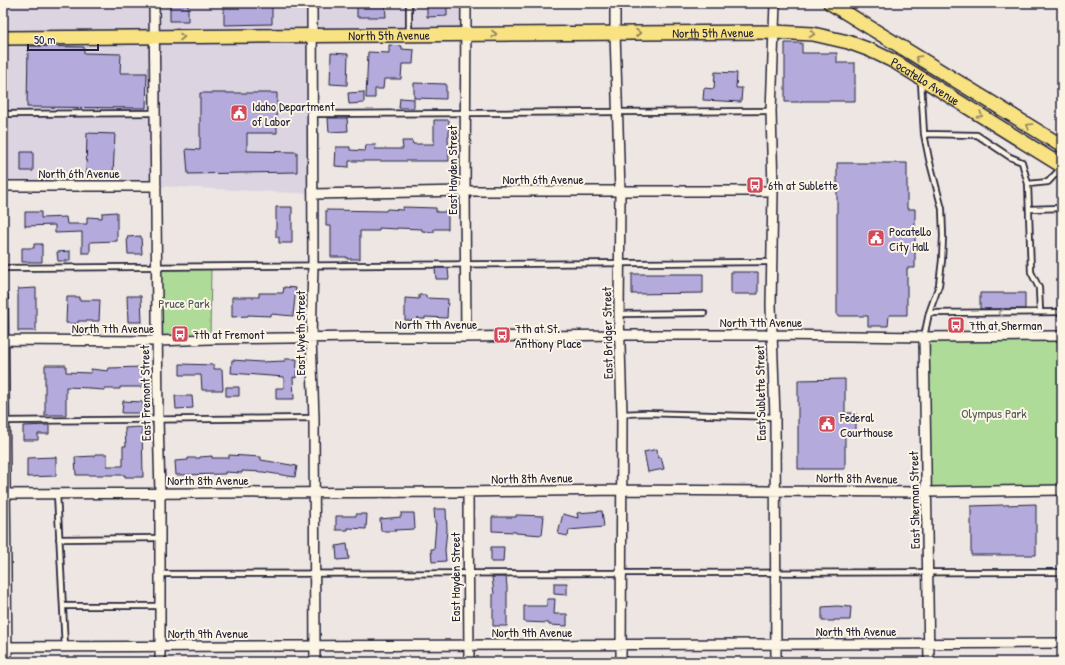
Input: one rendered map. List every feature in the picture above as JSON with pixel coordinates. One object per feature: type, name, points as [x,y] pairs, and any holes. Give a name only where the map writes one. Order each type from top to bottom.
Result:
[{"type":"main road","name":"Pocatello Avenue","points":[[830,3],[1062,146]]},
{"type":"main road","name":"North 5th Avenue","points":[[3,38],[774,32]]},
{"type":"main road","name":"Pocatello Avenue","points":[[774,32],[813,34],[848,42],[870,50],[895,62],[1062,167]]},
{"type":"street","name":"East Fremont Street","points":[[154,3],[156,266],[160,493],[160,662]]},
{"type":"street","name":"East Wyeth Street","points":[[312,3],[312,338],[315,492],[315,662]]},
{"type":"street","name":"East Hayden Street","points":[[466,3],[466,337]]},
{"type":"street","name":"East Bridger Street","points":[[615,3],[620,192],[619,314],[622,414],[622,662]]},
{"type":"street","name":"East Sublette Street","points":[[775,3],[772,111],[773,191],[771,305],[775,417],[774,490],[776,662]]},
{"type":"street","name":"North 6th Avenue","points":[[3,186],[156,186]]},
{"type":"street","name":"North 6th Avenue","points":[[313,194],[465,191],[773,191]]},
{"type":"street","points":[[3,296],[4,574],[5,647],[7,662]]},
{"type":"street","name":"North 7th Avenue","points":[[3,340],[158,341],[210,339],[620,335],[924,337],[1062,336]]},
{"type":"street","name":"East Sherman Street","points":[[924,337],[930,662]]},
{"type":"street","name":"North 8th Avenue","points":[[4,494],[622,490],[927,492],[1062,490]]},
{"type":"street","name":"East Hayden Street","points":[[468,492],[469,662]]},
{"type":"street","name":"North 9th Avenue","points":[[5,647],[1062,643]]},
{"type":"lane","points":[[409,3],[409,35]]},
{"type":"lane","points":[[921,78],[924,134],[942,209],[943,236],[939,285],[929,313],[924,337]]},
{"type":"lane","points":[[313,114],[772,111]]},
{"type":"lane","points":[[3,114],[155,112]]},
{"type":"lane","points":[[924,134],[977,135],[1010,157],[1022,162],[1028,184],[1031,272],[1039,288],[1040,312]]},
{"type":"lane","points":[[1028,184],[1048,182],[1062,167]]},
{"type":"lane","points":[[1029,209],[1062,208]]},
{"type":"lane","points":[[3,268],[772,262]]},
{"type":"lane","points":[[619,314],[704,312]]},
{"type":"lane","points":[[929,313],[1062,312]]},
{"type":"lane","points":[[622,414],[645,413],[775,417]]},
{"type":"lane","points":[[4,420],[314,418]]},
{"type":"lane","points":[[57,493],[65,647]]},
{"type":"lane","points":[[59,539],[160,538]]},
{"type":"lane","points":[[160,574],[1062,572]]},
{"type":"lane","points":[[63,606],[160,606]]},
{"type":"shaded area","points":[[3,3],[466,3],[466,34],[312,36],[313,194],[156,186],[3,186]]},
{"type":"green space","name":"Pruce Park","points":[[156,266],[211,266],[210,339],[158,341]]},
{"type":"green space","name":"Olympus Park","points":[[1062,336],[1062,490],[927,492],[924,337]]},
{"type":"building","points":[[170,3],[188,3],[188,21],[170,21]]},
{"type":"building","points":[[224,3],[272,3],[272,24],[224,25]]},
{"type":"building","points":[[357,3],[385,3],[386,17],[357,17]]},
{"type":"building","points":[[427,3],[447,3],[447,16],[427,17]]},
{"type":"building","points":[[785,43],[802,43],[802,53],[837,53],[837,63],[855,63],[855,101],[785,102]]},
{"type":"building","points":[[389,45],[402,46],[402,49],[414,50],[413,64],[402,64],[401,79],[384,79],[383,89],[375,89],[375,98],[366,98],[368,52],[389,53]]},
{"type":"building","points":[[28,46],[84,47],[84,53],[121,54],[120,73],[147,73],[146,108],[27,107]]},
{"type":"building","points":[[331,53],[348,54],[347,85],[330,84]]},
{"type":"building","points":[[715,72],[737,73],[736,88],[742,88],[741,102],[703,100],[704,88],[714,89]]},
{"type":"building","points":[[414,83],[446,84],[446,99],[414,98]]},
{"type":"building","points":[[364,92],[364,103],[349,104],[348,93]]},
{"type":"building","points":[[200,93],[277,93],[277,133],[247,133],[247,151],[297,152],[297,172],[188,174],[186,149],[200,150]]},
{"type":"building","points":[[400,98],[414,99],[414,108],[399,108]]},
{"type":"building","points":[[328,118],[347,118],[348,131],[329,132]]},
{"type":"building","points":[[434,120],[449,120],[449,161],[349,161],[349,167],[335,166],[336,147],[350,147],[350,150],[365,151],[366,145],[376,145],[375,149],[403,149],[402,141],[412,141],[413,144],[434,144]]},
{"type":"building","points":[[87,133],[115,134],[113,175],[86,175]]},
{"type":"building","points":[[21,152],[33,152],[33,171],[21,171]]},
{"type":"building","name":"Pocatello City Hall","points":[[837,163],[907,163],[907,209],[915,209],[915,268],[907,268],[907,315],[889,315],[888,326],[868,326],[868,316],[837,316]]},
{"type":"building","points":[[276,207],[292,207],[292,243],[279,243],[279,237],[276,237]]},
{"type":"building","points":[[403,207],[436,208],[436,212],[448,212],[448,229],[434,229],[434,232],[422,231],[422,229],[397,228],[379,228],[379,231],[360,231],[360,259],[331,257],[331,226],[326,226],[326,210],[386,211],[387,209],[403,210]]},
{"type":"building","points":[[25,212],[41,212],[41,218],[66,217],[67,224],[87,224],[87,217],[102,218],[102,213],[117,212],[117,241],[90,242],[90,253],[82,253],[82,232],[55,233],[55,225],[25,226]]},
{"type":"building","points":[[141,236],[142,254],[128,254],[127,237]]},
{"type":"building","points":[[34,244],[42,244],[42,262],[22,262],[22,248],[34,248]]},
{"type":"building","points":[[70,251],[70,261],[58,261],[57,252]]},
{"type":"building","points":[[435,268],[448,268],[449,279],[436,279]]},
{"type":"building","points":[[731,272],[758,272],[758,294],[731,294]]},
{"type":"building","points":[[632,274],[703,274],[703,293],[632,294]]},
{"type":"building","points":[[284,287],[296,288],[293,316],[271,314],[271,316],[248,315],[232,317],[232,297],[259,297],[259,293],[283,293]]},
{"type":"building","points":[[36,288],[36,331],[18,331],[18,289]]},
{"type":"building","points":[[980,293],[1025,293],[1025,309],[980,309]]},
{"type":"building","points":[[419,295],[426,295],[426,298],[448,299],[447,318],[425,317],[425,319],[419,319],[418,317],[418,321],[405,320],[405,298],[419,299]]},
{"type":"building","points":[[127,296],[141,296],[142,322],[128,322]]},
{"type":"building","points":[[67,297],[79,297],[79,300],[100,300],[99,321],[78,321],[78,324],[66,323]]},
{"type":"building","points":[[285,359],[297,359],[296,378],[293,377],[294,399],[276,399],[276,388],[284,388],[284,377],[231,373],[232,360],[261,362],[285,361]]},
{"type":"building","points":[[180,364],[214,365],[214,369],[222,369],[223,390],[202,390],[201,375],[180,375]]},
{"type":"building","points":[[45,365],[66,365],[66,372],[91,373],[91,369],[108,371],[109,368],[143,367],[142,387],[120,387],[120,389],[104,390],[66,387],[66,415],[45,415]]},
{"type":"building","name":"Federal Courthouse","points":[[845,379],[845,413],[856,413],[856,435],[845,435],[845,469],[798,469],[798,380]]},
{"type":"building","points":[[226,387],[239,387],[239,396],[226,396]]},
{"type":"building","points":[[175,396],[192,396],[193,408],[176,409]]},
{"type":"building","points":[[123,401],[143,402],[143,413],[122,413]]},
{"type":"building","points":[[49,425],[49,434],[38,434],[38,440],[23,440],[23,426]]},
{"type":"building","points":[[142,427],[143,477],[125,477],[125,475],[76,475],[75,457],[107,454],[107,466],[123,466],[123,446],[126,446],[125,428]]},
{"type":"building","points":[[657,449],[658,458],[661,457],[664,469],[648,472],[644,452]]},
{"type":"building","points":[[229,455],[261,457],[261,460],[297,466],[295,477],[263,472],[242,471],[242,473],[225,472],[225,474],[176,475],[175,461],[188,460],[188,458],[212,456],[212,458],[229,458]]},
{"type":"building","points":[[56,457],[56,476],[27,477],[27,458]]},
{"type":"building","points":[[1036,504],[1036,555],[971,555],[971,506]]},
{"type":"building","points":[[434,509],[446,509],[446,561],[432,562],[431,549],[434,549],[436,523]]},
{"type":"building","points":[[602,511],[604,527],[569,530],[568,536],[558,534],[563,514],[578,518],[577,513]]},
{"type":"building","points":[[401,513],[414,513],[415,529],[381,531],[380,519],[401,517]]},
{"type":"building","points":[[356,514],[367,514],[366,529],[348,528],[348,530],[336,530],[336,516],[356,516]]},
{"type":"building","points":[[516,515],[544,516],[542,535],[492,531],[492,517],[516,517]]},
{"type":"building","points":[[347,544],[349,559],[337,560],[336,546]]},
{"type":"building","points":[[491,547],[504,547],[503,562],[491,562]]},
{"type":"building","points":[[492,577],[506,577],[507,626],[493,626],[494,594]]},
{"type":"building","points":[[554,583],[567,583],[567,595],[554,594]]},
{"type":"building","points":[[547,599],[555,599],[554,614],[567,614],[567,626],[549,625],[549,623],[524,622],[524,606],[547,606]]},
{"type":"building","points":[[822,607],[851,607],[850,620],[822,621]]},
{"type":"place","name":"Idaho Department of Labor","points":[[239,113]]},
{"type":"place","name":"6th at Sublette","points":[[755,185]]},
{"type":"place","name":"Pocatello City Hall","points":[[876,238]]},
{"type":"place","name":"7th at Sherman","points":[[956,325]]},
{"type":"place","name":"7th at Fremont","points":[[180,334]]},
{"type":"place","name":"7th at St. Anthony Place","points":[[502,335]]},
{"type":"place","name":"Federal Courthouse","points":[[827,424]]}]
